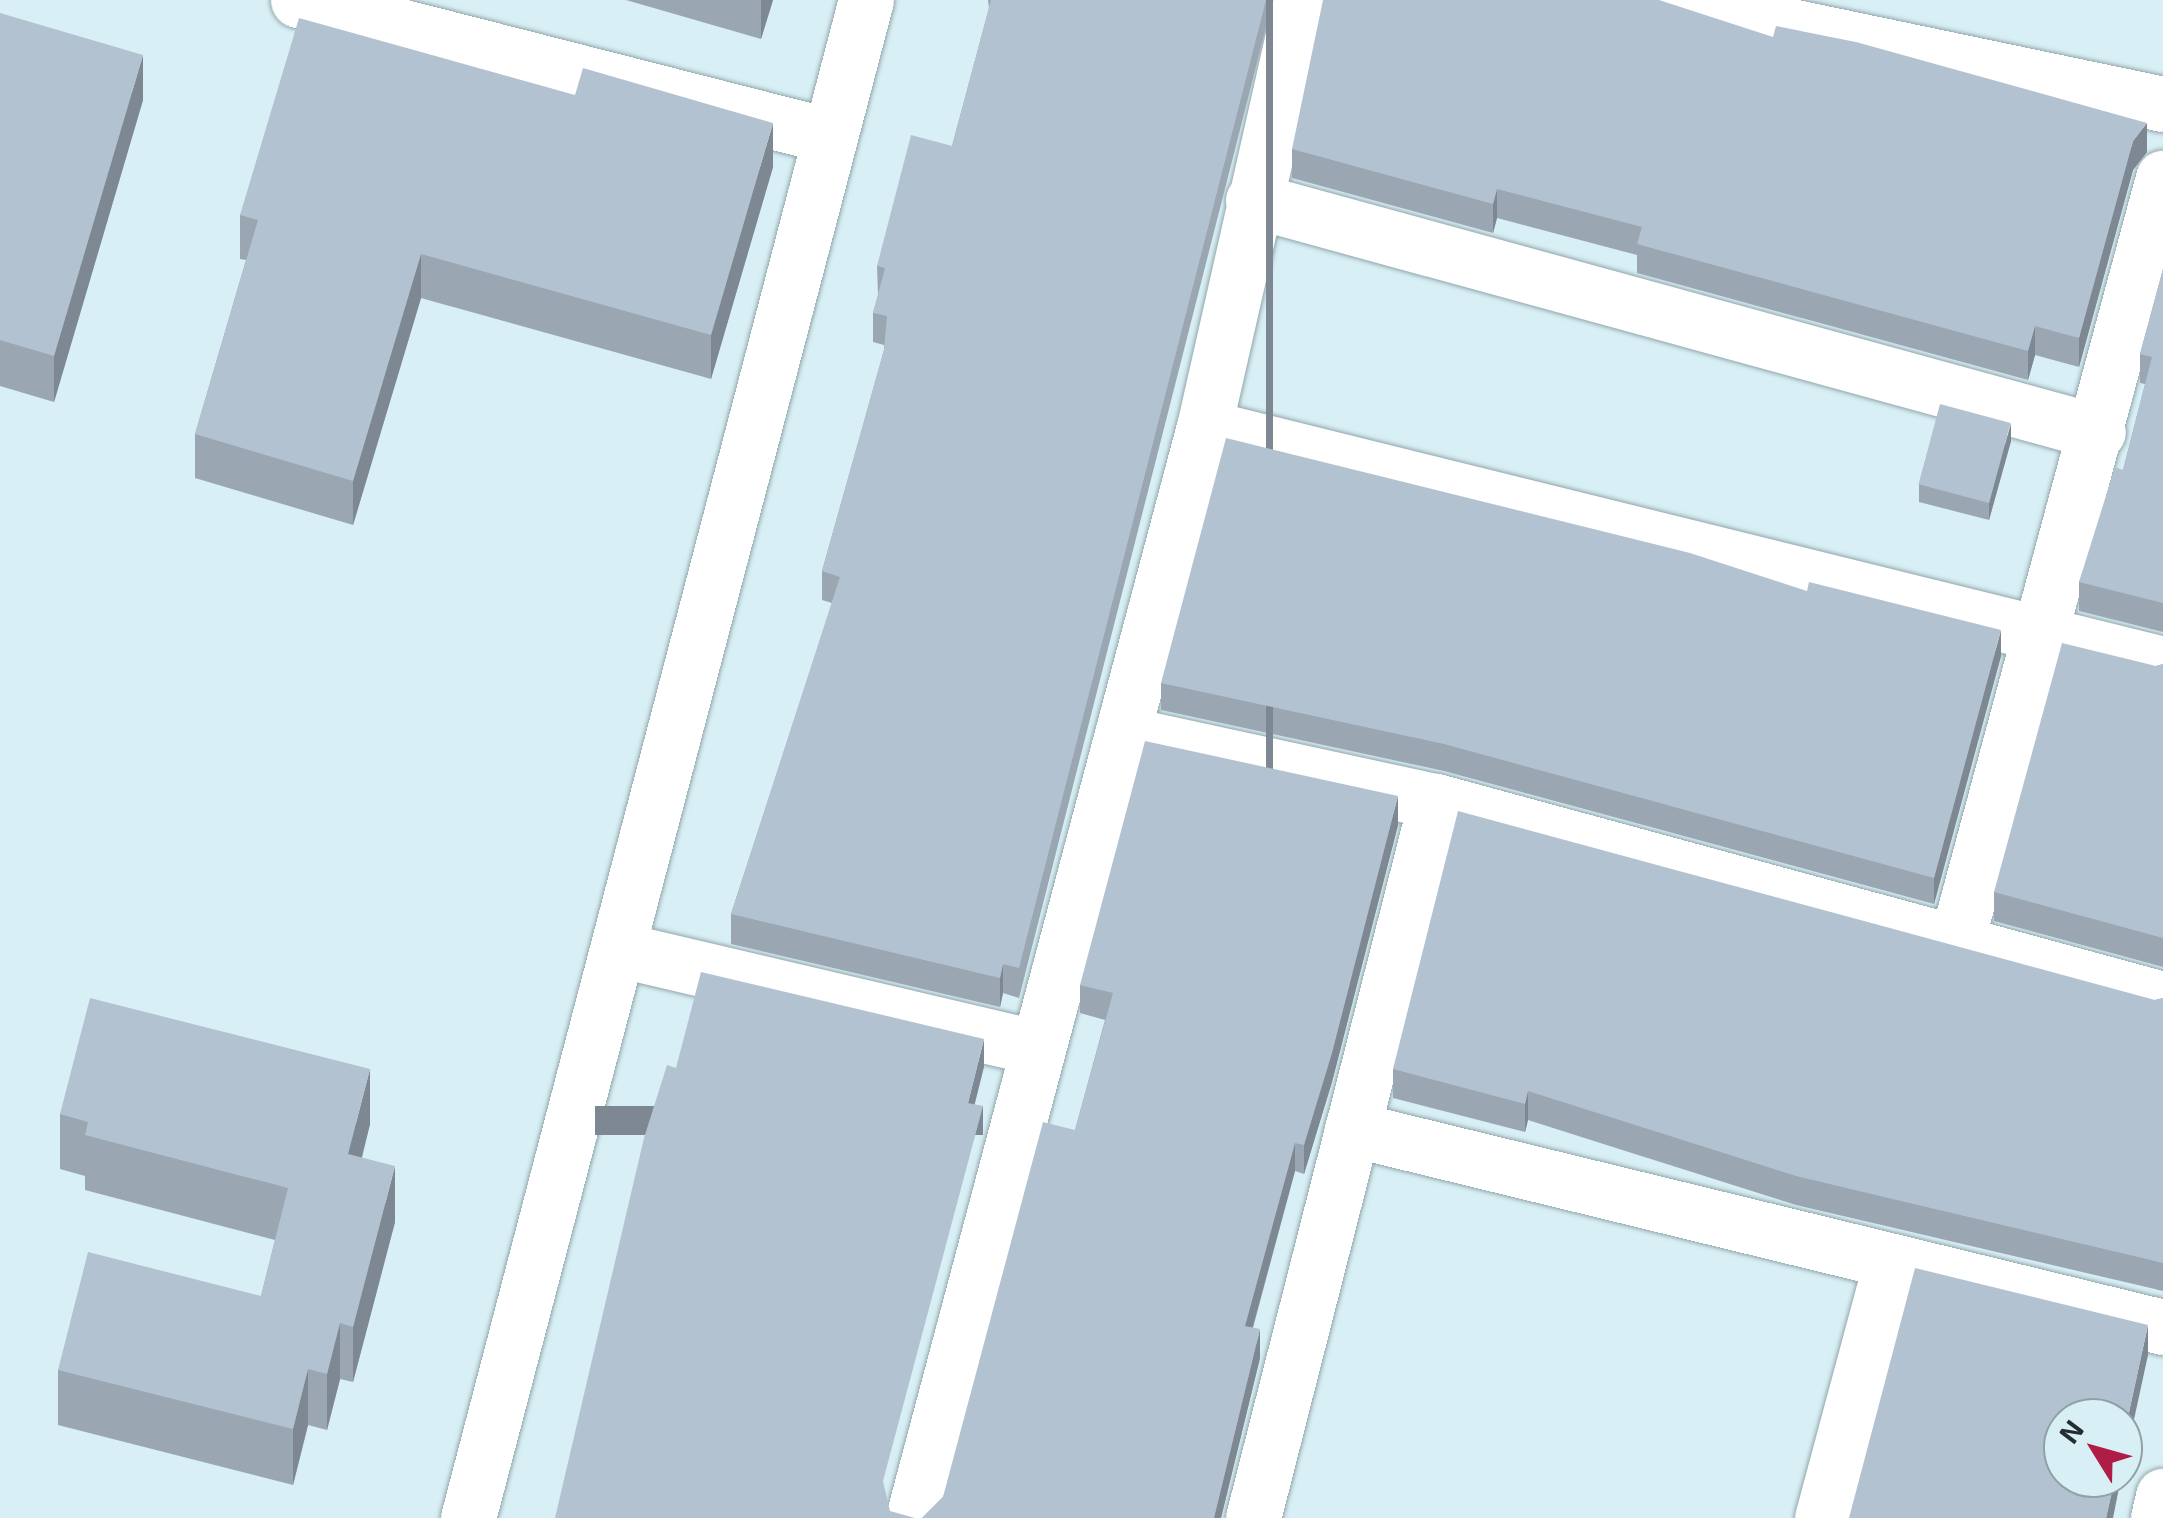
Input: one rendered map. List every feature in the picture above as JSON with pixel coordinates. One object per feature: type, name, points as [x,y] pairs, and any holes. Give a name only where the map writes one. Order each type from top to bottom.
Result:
[{"type":"street","points":[[298,0],[830,136]]},
{"type":"street","points":[[468,1518],[866,0]]},
{"type":"street","points":[[913,1518],[1204,427],[1300,0]]},
{"type":"street","points":[[1666,0],[2163,104]]},
{"type":"street","points":[[1956,942],[2098,432],[2163,178]]},
{"type":"street","points":[[1253,200],[2098,432]]},
{"type":"street","points":[[1204,427],[2163,664]]},
{"type":"street","points":[[1124,734],[1436,801],[2163,999]]},
{"type":"street","points":[[1253,1518],[1436,801]]},
{"type":"street","points":[[620,950],[1038,1048]]},
{"type":"street","points":[[1352,1129],[2163,1327]]},
{"type":"street","points":[[1822,1518],[1892,1262]]},
{"type":"street","points":[[2158,1518],[2163,1496]]},
{"type":"building","points":[[991,0],[1266,0],[1019,968],[1003,964],[1000,978],[731,914],[840,577],[822,571],[884,350],[887,316],[873,313],[885,268],[877,266],[911,135],[952,146]]},
{"type":"building","points":[[1323,0],[1659,0],[1773,37],[1776,26],[1856,42],[2147,123],[2133,141],[2079,338],[2035,326],[2028,351],[1637,244],[1642,227],[1497,189],[1493,204],[1292,149]]},
{"type":"building","points":[[0,13],[143,55],[54,356],[0,340]]},
{"type":"building","points":[[299,18],[575,95],[583,68],[773,123],[711,335],[421,254],[353,481],[195,434],[258,220],[240,215]]},
{"type":"building","points":[[2163,269],[2163,603],[2079,582],[2115,467],[2123,470],[2152,357],[2140,354]]},
{"type":"building","points":[[1940,404],[2011,423],[1989,503],[1919,484]]},
{"type":"building","points":[[1226,438],[1690,553],[1807,591],[1809,582],[2001,630],[1934,878],[1444,744],[1161,683]]},
{"type":"building","points":[[2062,643],[2156,666],[2163,664],[2163,938],[1994,892]]},
{"type":"building","points":[[1145,741],[1398,796],[1332,1053],[1304,1145],[1295,1143],[1245,1326],[1260,1329],[1214,1518],[922,1518],[943,1497],[1043,1122],[1075,1130],[1113,993],[1080,985]]},
{"type":"building","points":[[1458,811],[2155,1000],[2163,998],[2163,1263],[1796,1176],[1528,1091],[1525,1104],[1393,1069]]},
{"type":"building","points":[[701,972],[984,1039],[968,1103],[983,1106],[883,1481],[890,1511],[915,1518],[555,1518],[644,1138],[667,1065],[676,1068]]},
{"type":"building","points":[[90,998],[370,1069],[348,1154],[395,1166],[353,1327],[340,1323],[327,1374],[308,1369],[293,1429],[58,1370],[88,1252],[261,1296],[288,1188],[85,1135],[88,1122],[60,1114]]},
{"type":"building","points":[[1915,1268],[2148,1325],[2132,1398],[2043,1398],[2043,1498],[2110,1498],[2106,1518],[1849,1518]]}]
